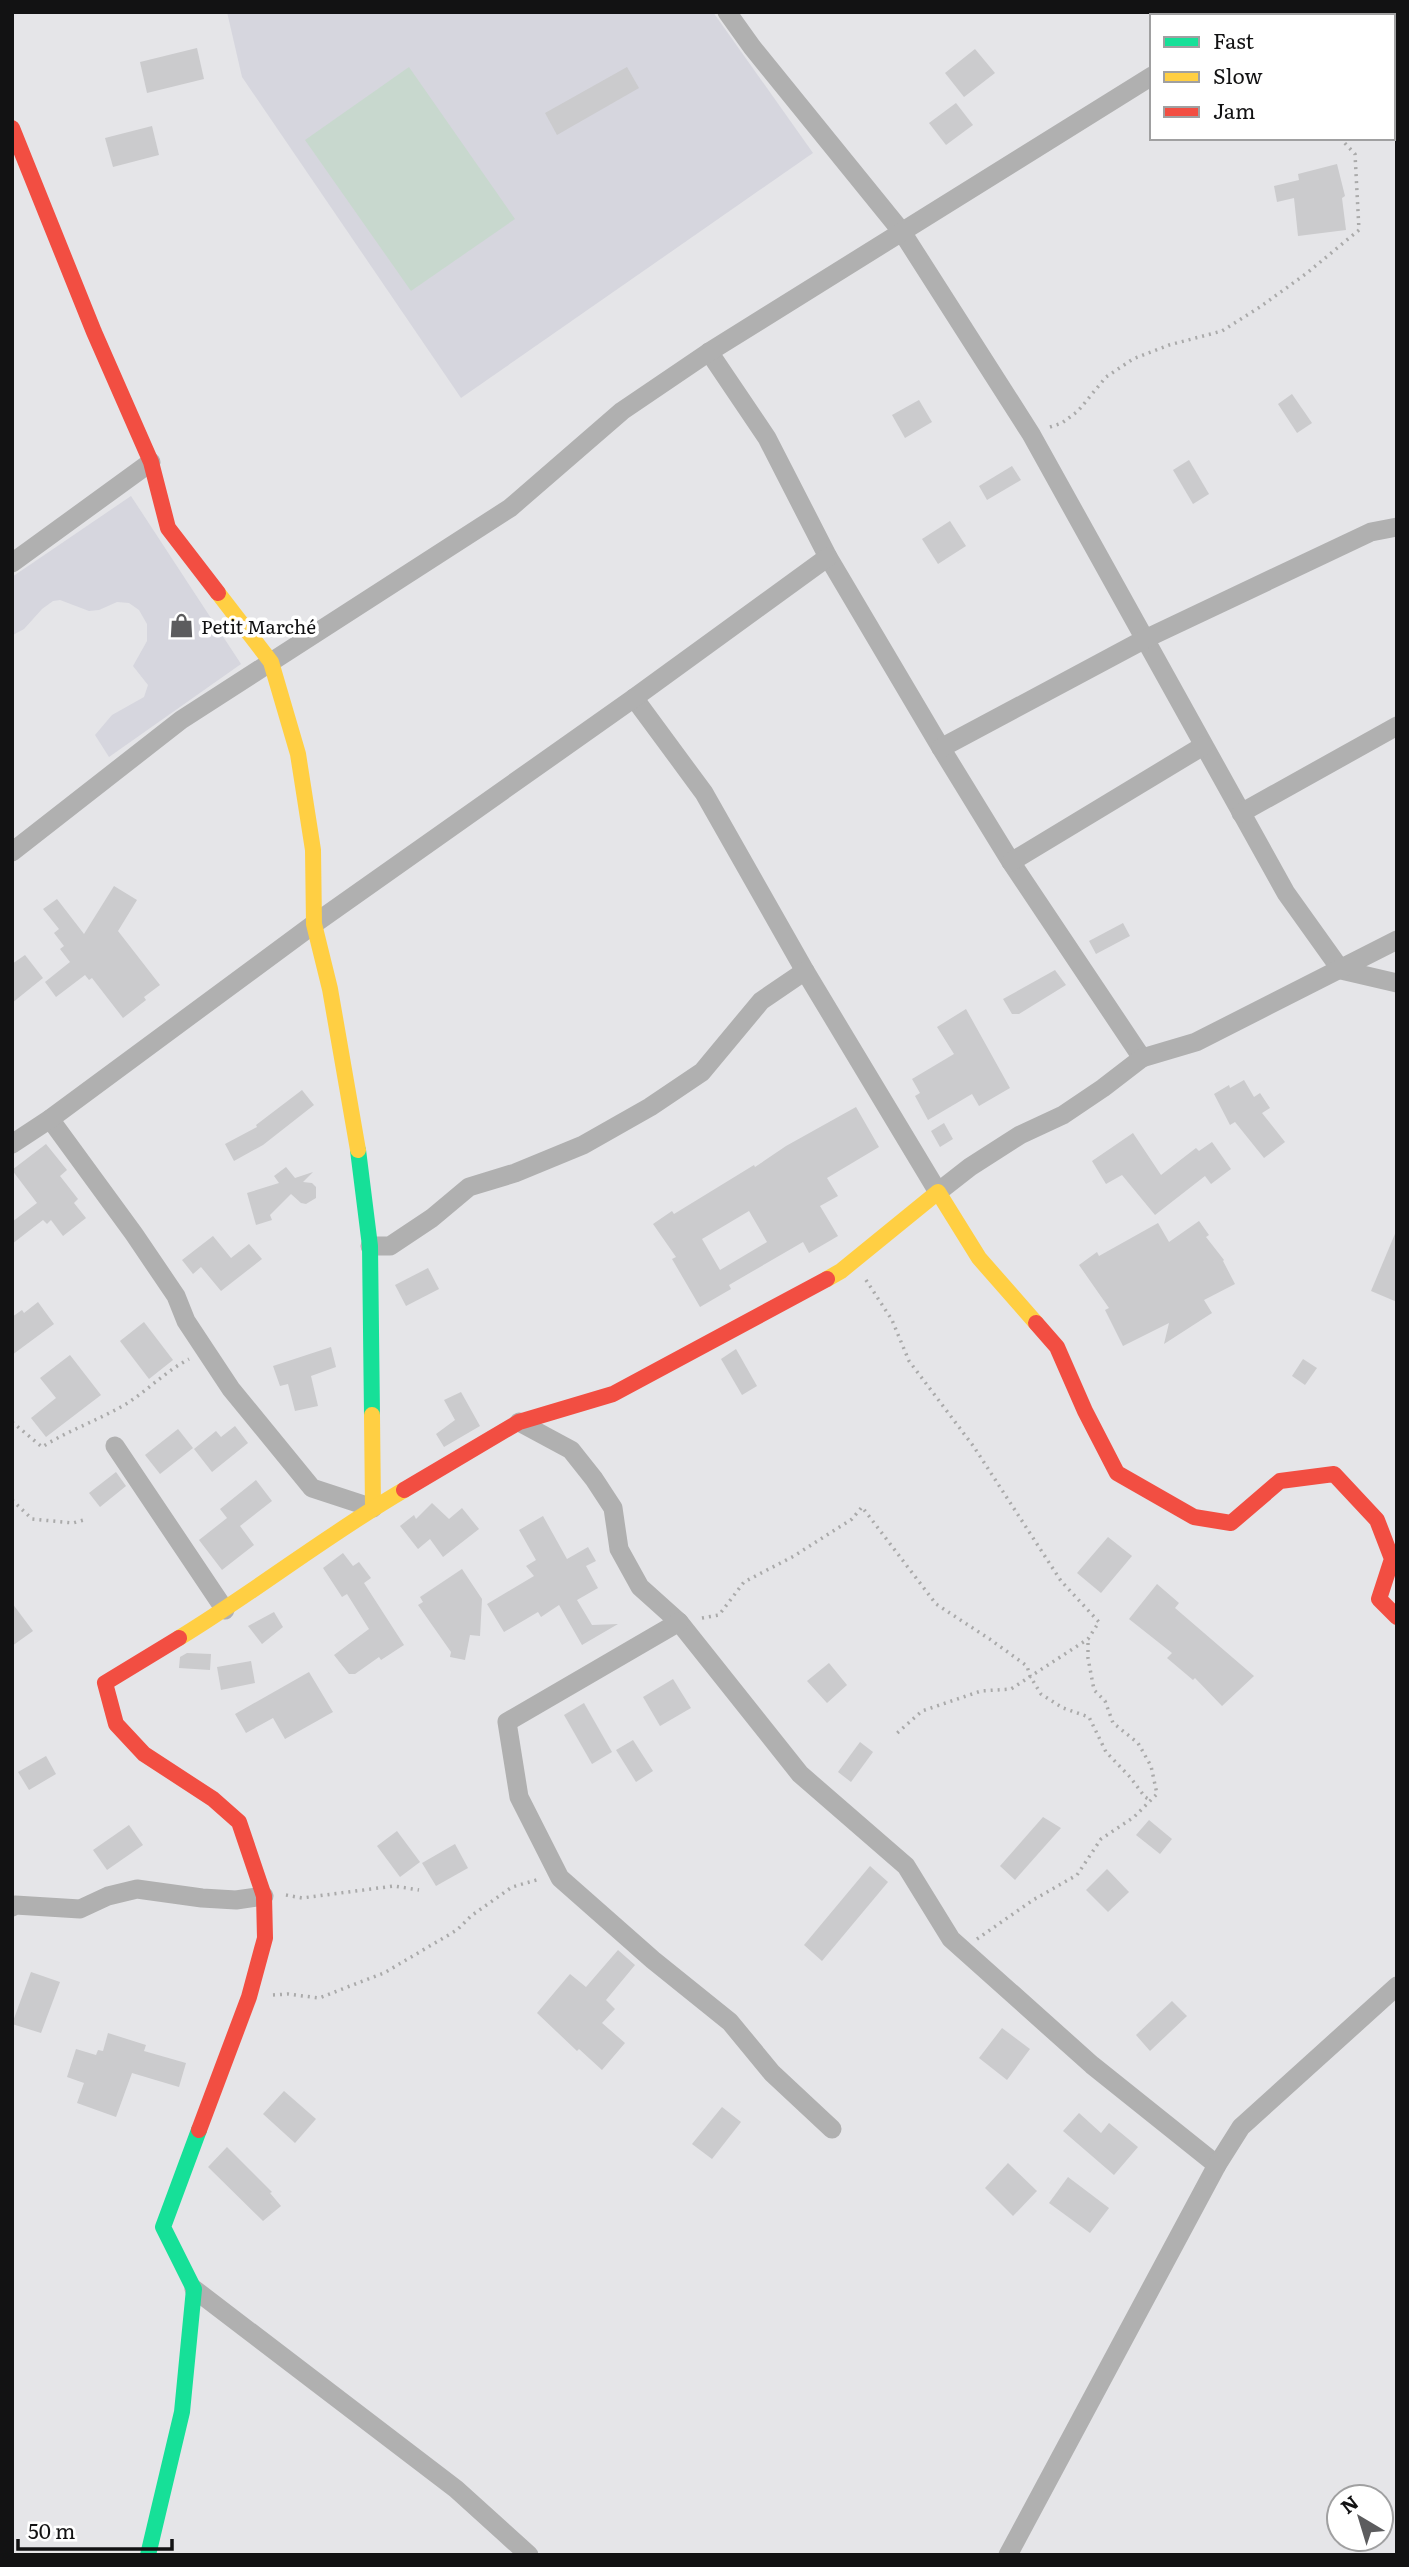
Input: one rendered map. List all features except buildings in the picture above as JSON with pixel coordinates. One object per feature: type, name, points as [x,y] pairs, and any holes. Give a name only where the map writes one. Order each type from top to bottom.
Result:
[{"type":"street","points":[[727,12],[752,47],[902,232],[1031,434],[1286,893],[1342,970],[1397,983]]},
{"type":"street","points":[[12,852],[181,720],[510,508],[622,411],[709,352],[1150,77]]},
{"type":"street","points":[[12,128],[94,332],[151,462],[168,528],[271,662],[298,754],[313,850],[314,923],[330,989],[354,1120],[370,1245],[373,1508]]},
{"type":"street","points":[[709,352],[767,438],[828,557],[940,748],[1011,862],[1142,1058]]},
{"type":"street","points":[[12,563],[151,462]]},
{"type":"street","points":[[940,748],[1145,639],[1371,532],[1397,527]]},
{"type":"street","points":[[12,1144],[50,1119],[314,923],[634,698],[828,557]]},
{"type":"street","points":[[634,698],[704,793],[806,971],[979,1258],[1057,1347],[1117,1474],[1194,1517],[1231,1523],[1280,1481],[1334,1475],[1377,1520],[1392,1559],[1379,1599],[1397,1617]]},
{"type":"street","points":[[1241,813],[1397,726]]},
{"type":"street","points":[[1011,862],[1203,746]]},
{"type":"street","points":[[528,2555],[456,2489],[194,2289],[163,2227],[250,1997],[265,1938],[264,1896],[239,1822],[213,1799],[144,1754],[116,1724],[105,1683],[225,1610],[373,1508],[519,1422],[613,1394],[841,1271],[970,1167],[1020,1136],[1063,1115],[1142,1058],[1196,1042],[1397,940]]},
{"type":"street","points":[[370,1245],[390,1246],[432,1217],[469,1186],[515,1173],[583,1145],[650,1107],[702,1072],[761,1001],[806,971]]},
{"type":"street","points":[[50,1119],[176,1296],[186,1321],[232,1389],[312,1488],[373,1508]]},
{"type":"street","points":[[519,1422],[571,1450],[613,1508],[619,1549],[640,1587],[679,1622],[800,1774],[906,1866],[951,1939],[1092,2065],[1217,2165]]},
{"type":"street","points":[[115,1446],[225,1610]]},
{"type":"street","points":[[679,1622],[508,1722],[519,1797],[560,1878],[653,1960],[730,2022],[772,2073],[832,2129]]},
{"type":"street","points":[[12,1907],[80,1909],[108,1896],[137,1889],[236,1900],[264,1896]]},
{"type":"street","points":[[1008,2555],[1217,2165],[1241,2127],[1397,1986]]},
{"type":"street","points":[[148,2555],[182,2412],[194,2289]]},
{"type":"path","points":[[1031,434],[1062,423],[1078,411],[1106,377],[1133,359],[1169,345],[1222,331],[1261,307],[1359,230],[1355,154],[1342,140]]},
{"type":"path","points":[[856,1259],[872,1292],[892,1320],[909,1361],[974,1447],[1061,1581],[1099,1622],[1088,1639],[1011,1689],[981,1691],[922,1711],[895,1735]]},
{"type":"path","points":[[12,1422],[42,1447],[129,1402],[194,1357],[200,1357],[209,1367],[217,1366]]},
{"type":"path","points":[[12,1500],[32,1519],[74,1524],[87,1519]]},
{"type":"path","points":[[679,1622],[719,1615],[744,1582],[794,1556],[852,1519],[862,1507],[936,1604],[1027,1666],[1041,1694],[1063,1708],[1089,1717],[1106,1752],[1150,1800]]},
{"type":"path","points":[[951,1939],[974,1941],[1033,1900],[1077,1875],[1101,1839],[1133,1817],[1157,1794],[1151,1766],[1138,1742],[1113,1723],[1105,1701],[1094,1689],[1088,1658],[1088,1639]]},
{"type":"path","points":[[250,1997],[288,1994],[319,1997],[384,1973],[457,1930],[471,1916],[512,1887],[533,1880],[560,1878]]},
{"type":"path","points":[[264,1896],[302,1898],[394,1886],[419,1890]]},
{"type":"shaded area","points":[[227,12],[713,12],[813,153],[461,398],[242,77]]},
{"type":"shaded area","points":[[409,67],[515,219],[411,291],[305,140]]},
{"type":"shaded area","name":"Petit Marché","points":[[131,496],[241,664],[109,757],[95,735],[112,715],[144,697],[148,685],[133,666],[147,641],[147,624],[139,610],[129,603],[117,602],[99,610],[89,611],[60,600],[53,601],[42,609],[24,629],[13,635],[12,577]]},
{"type":"traffic: fast","points":[[358,1150],[370,1246],[372,1415]]},
{"type":"traffic: fast","points":[[148,2555],[182,2412],[194,2289],[163,2227],[199,2130]]},
{"type":"traffic: slow","points":[[218,593],[271,662],[298,754],[313,850],[314,924],[330,989],[358,1150]]},
{"type":"traffic: slow","points":[[827,1279],[841,1271],[938,1192],[979,1258],[1036,1323]]},
{"type":"traffic: slow","points":[[372,1415],[373,1508]]},
{"type":"traffic: slow","points":[[179,1638],[404,1490]]},
{"type":"traffic: jam","points":[[12,128],[94,332],[151,462],[168,528],[218,593]]},
{"type":"traffic: jam","points":[[404,1490],[519,1422],[613,1394],[827,1279]]},
{"type":"traffic: jam","points":[[1036,1323],[1057,1347],[1085,1411],[1117,1473],[1194,1517],[1231,1523],[1280,1481],[1334,1474],[1377,1520],[1392,1559],[1379,1599],[1397,1617]]},
{"type":"traffic: jam","points":[[179,1638],[105,1683],[116,1724],[144,1754],[213,1799],[239,1822],[264,1896],[265,1938],[249,1997],[199,2130]]},
{"type":"place","name":"Petit Marché","points":[[181,626]]}]
